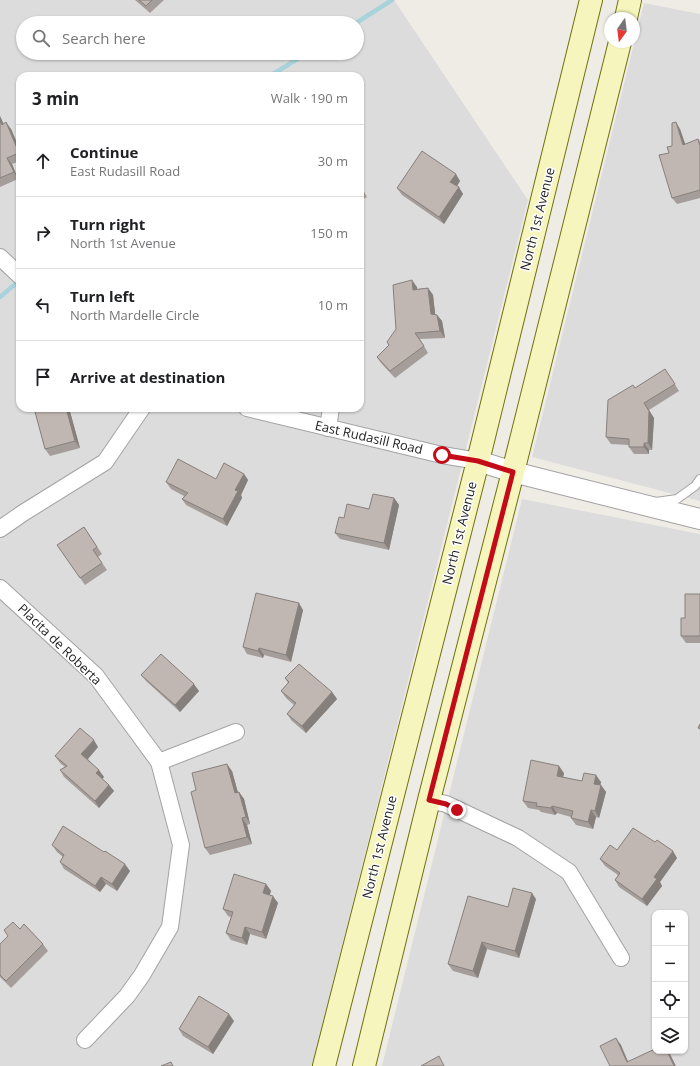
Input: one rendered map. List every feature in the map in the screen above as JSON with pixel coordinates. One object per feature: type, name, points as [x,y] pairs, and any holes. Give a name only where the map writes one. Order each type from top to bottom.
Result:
[{"type":"main road","name":"North 1st Avenue","points":[[324,1066],[478,461],[591,0]]},
{"type":"main road","points":[[627,12],[630,0]]},
{"type":"main road","points":[[364,1066],[429,800],[513,472],[619,48]]},
{"type":"street","points":[[0,257],[16,272]]},
{"type":"street","points":[[0,528],[105,462],[139,412]]},
{"type":"street","name":"East Rudasill Road","points":[[263,412],[442,455],[478,461],[513,472],[700,519]]},
{"type":"street","points":[[328,428],[330,412]]},
{"type":"street","name":"Placita de Roberta","points":[[0,588],[96,676],[159,762],[181,845],[170,927],[142,975],[127,996],[85,1040]]},
{"type":"street","points":[[159,762],[236,732]]},
{"type":"street","points":[[429,800],[446,804],[518,838],[569,872],[621,958]]},
{"type":"lane","points":[[643,504],[677,498],[695,486],[700,480]]},
{"type":"shaded area","points":[[0,0],[394,0],[528,200],[312,1066],[0,1066]]},
{"type":"shaded area","points":[[644,3],[700,14],[700,501],[532,457],[633,48],[640,48],[640,19]]},
{"type":"shaded area","points":[[522,499],[700,534],[700,1066],[382,1066]]},
{"type":"building","points":[[139,0],[152,0],[146,6]]},
{"type":"building","points":[[0,121],[2,125],[6,122],[16,146],[16,154],[7,158],[14,172],[0,178]]},
{"type":"building","points":[[676,122],[683,145],[698,139],[700,146],[700,190],[672,198],[659,155],[669,153],[667,147],[672,146],[672,123]]},
{"type":"building","points":[[422,151],[456,174],[450,182],[459,187],[439,217],[397,188]]},
{"type":"building","points":[[412,280],[413,290],[428,288],[431,314],[437,315],[440,331],[415,333],[424,346],[390,371],[377,357],[389,345],[387,342],[396,329],[393,285]]},
{"type":"building","points":[[665,369],[675,384],[644,403],[649,411],[648,443],[644,443],[644,447],[629,447],[629,439],[606,437],[608,400],[633,385],[635,388]]},
{"type":"building","points":[[35,412],[67,412],[75,441],[45,449]]},
{"type":"building","points":[[178,459],[216,479],[224,463],[244,474],[235,490],[238,491],[223,519],[182,499],[188,493],[166,482]]},
{"type":"building","points":[[373,494],[394,498],[384,543],[335,533],[339,517],[344,518],[347,504],[369,509]]},
{"type":"building","points":[[84,527],[97,547],[93,550],[102,563],[80,578],[57,545]]},
{"type":"building","points":[[256,593],[299,603],[286,655],[259,648],[258,651],[243,647]]},
{"type":"building","points":[[685,594],[700,594],[700,636],[681,636],[681,618],[685,618]]},
{"type":"building","points":[[161,654],[194,684],[175,705],[141,675]]},
{"type":"building","points":[[299,664],[332,692],[302,726],[287,714],[296,703],[281,691],[289,682],[285,678]]},
{"type":"building","points":[[80,728],[94,740],[81,754],[99,770],[96,773],[109,785],[95,801],[60,770],[67,766],[55,756]]},
{"type":"building","points":[[531,760],[559,766],[557,776],[582,781],[584,773],[596,775],[594,784],[601,785],[595,811],[591,810],[588,822],[571,818],[573,811],[552,806],[551,808],[536,806],[537,803],[523,801]]},
{"type":"building","points":[[227,764],[235,793],[239,792],[246,817],[242,818],[247,837],[205,848],[191,792],[196,790],[192,773]]},
{"type":"building","points":[[63,826],[125,864],[112,884],[101,877],[95,886],[60,862],[64,855],[52,845]]},
{"type":"building","points":[[633,828],[655,842],[657,840],[673,851],[654,877],[657,879],[642,899],[615,880],[620,873],[600,859],[610,845],[617,850]]},
{"type":"building","points":[[234,874],[266,884],[263,893],[273,896],[262,932],[245,927],[242,938],[226,933],[233,912],[223,909]]},
{"type":"building","points":[[513,888],[532,893],[515,951],[482,942],[473,971],[448,964],[468,896],[508,907]]},
{"type":"building","points":[[13,922],[20,929],[24,924],[43,944],[6,981],[0,975],[0,944],[8,936],[4,930]]},
{"type":"building","points":[[199,996],[229,1014],[208,1047],[179,1029]]},
{"type":"building","points":[[616,1038],[627,1062],[652,1050],[652,1054],[668,1054],[674,1066],[610,1066],[600,1046]]},
{"type":"building","points":[[439,1056],[444,1066],[421,1066]]},
{"type":"building","points":[[171,1062],[173,1066],[161,1066]]},
{"type":"waterway","points":[[364,18],[392,0]]},
{"type":"waterway","points":[[276,72],[296,60]]},
{"type":"waterway","points":[[0,297],[16,283]]},
{"type":"route","points":[[442,455],[478,461],[513,472],[429,800],[446,804],[457,810]]}]
